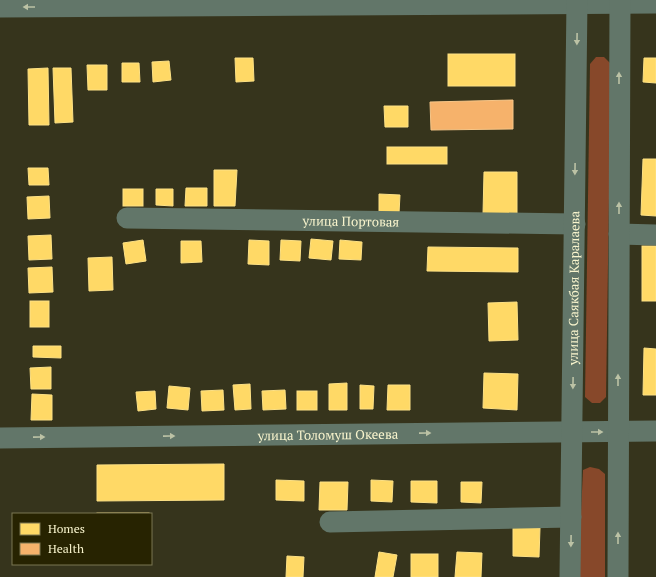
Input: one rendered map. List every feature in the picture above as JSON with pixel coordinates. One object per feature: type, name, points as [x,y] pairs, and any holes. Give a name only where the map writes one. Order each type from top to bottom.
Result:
[{"type":"street","points":[[0,7],[577,2],[656,4]]},
{"type":"street","name":"улица Саякбая Каралаева","points":[[570,577],[577,2]]},
{"type":"street","points":[[618,577],[620,2]]},
{"type":"street","name":"улица Портовая","points":[[127,218],[575,224]]},
{"type":"street","points":[[619,234],[656,235]]},
{"type":"street","name":"улица Толомуш Океева","points":[[0,438],[656,431]]},
{"type":"street","points":[[330,522],[571,517]]},
{"type":"shaded area","points":[[596,57],[604,57],[611,64],[606,397],[600,403],[592,403],[585,397],[590,64]]},
{"type":"shaded area","points":[[590,467],[599,469],[605,474],[605,577],[578,577],[583,470]]},
{"type":"building: Homes","points":[[448,54],[515,54],[515,86],[448,86]]},
{"type":"building: Homes","points":[[235,58],[253,58],[254,81],[236,82]]},
{"type":"building: Homes","points":[[644,58],[656,58],[656,83],[643,82]]},
{"type":"building: Homes","points":[[169,61],[171,80],[153,82],[152,62]]},
{"type":"building: Homes","points":[[122,63],[139,63],[140,82],[122,82]]},
{"type":"building: Homes","points":[[87,65],[107,65],[107,90],[88,90]]},
{"type":"building: Homes","points":[[48,68],[49,125],[29,125],[28,69]]},
{"type":"building: Homes","points":[[53,68],[71,68],[73,122],[55,123]]},
{"type":"building: Homes","points":[[384,106],[408,106],[408,127],[385,127]]},
{"type":"building: Homes","points":[[387,147],[447,147],[447,164],[387,164]]},
{"type":"building: Homes","points":[[643,159],[656,159],[656,216],[641,215]]},
{"type":"building: Homes","points":[[28,168],[48,168],[49,185],[29,185]]},
{"type":"building: Homes","points":[[214,170],[237,170],[235,206],[214,206]]},
{"type":"building: Homes","points":[[484,172],[517,172],[517,214],[483,214]]},
{"type":"building: Homes","points":[[186,188],[207,188],[207,206],[185,206]]},
{"type":"building: Homes","points":[[123,189],[143,189],[143,206],[123,206]]},
{"type":"building: Homes","points":[[156,189],[173,189],[173,206],[156,205]]},
{"type":"building: Homes","points":[[379,194],[400,195],[399,213],[379,212]]},
{"type":"building: Homes","points":[[49,196],[50,218],[28,219],[27,197]]},
{"type":"building: Homes","points":[[51,235],[52,259],[29,260],[28,236]]},
{"type":"building: Homes","points":[[311,239],[333,241],[331,260],[309,258]]},
{"type":"building: Homes","points":[[143,240],[146,261],[126,264],[123,243]]},
{"type":"building: Homes","points":[[249,240],[269,241],[269,265],[248,264]]},
{"type":"building: Homes","points":[[281,240],[301,241],[300,261],[280,260]]},
{"type":"building: Homes","points":[[340,240],[362,242],[361,260],[339,259]]},
{"type":"building: Homes","points":[[181,241],[201,241],[202,262],[181,263]]},
{"type":"building: Homes","points":[[642,246],[656,246],[656,301],[642,301]]},
{"type":"building: Homes","points":[[428,247],[518,248],[518,272],[427,271]]},
{"type":"building: Homes","points":[[112,257],[113,290],[89,291],[88,258]]},
{"type":"building: Homes","points":[[52,267],[53,292],[29,293],[28,268]]},
{"type":"building: Homes","points":[[30,301],[49,301],[49,327],[30,327]]},
{"type":"building: Homes","points":[[517,302],[518,340],[489,341],[488,303]]},
{"type":"building: Homes","points":[[33,346],[61,346],[61,358],[33,357]]},
{"type":"building: Homes","points":[[644,348],[656,349],[656,395],[643,395]]},
{"type":"building: Homes","points":[[51,367],[51,389],[31,389],[30,368]]},
{"type":"building: Homes","points":[[484,373],[518,374],[517,410],[483,408]]},
{"type":"building: Homes","points":[[347,383],[347,410],[329,410],[329,384]]},
{"type":"building: Homes","points":[[250,384],[251,409],[235,410],[233,385]]},
{"type":"building: Homes","points":[[360,385],[374,386],[373,409],[360,409]]},
{"type":"building: Homes","points":[[388,385],[410,385],[410,410],[387,410]]},
{"type":"building: Homes","points":[[169,386],[190,388],[188,410],[167,408]]},
{"type":"building: Homes","points":[[223,390],[224,410],[202,411],[201,391]]},
{"type":"building: Homes","points":[[285,390],[286,409],[263,410],[262,391]]},
{"type":"building: Homes","points":[[155,391],[156,409],[138,411],[136,392]]},
{"type":"building: Homes","points":[[297,391],[317,391],[317,410],[297,410]]},
{"type":"building: Homes","points":[[32,394],[52,395],[52,420],[31,420]]},
{"type":"building: Homes","points":[[224,464],[224,500],[97,501],[97,465]]},
{"type":"building: Homes","points":[[276,480],[304,481],[304,501],[276,500]]},
{"type":"building: Homes","points":[[371,480],[393,481],[392,502],[371,501]]},
{"type":"building: Homes","points":[[411,481],[437,481],[437,503],[411,502]]},
{"type":"building: Homes","points":[[320,482],[348,482],[347,510],[319,510]]},
{"type":"building: Homes","points":[[461,482],[482,482],[481,503],[461,502]]},
{"type":"building: Homes","points":[[513,527],[540,528],[539,557],[513,556]]},
{"type":"building: Homes","points":[[379,552],[397,555],[393,577],[375,577]]},
{"type":"building: Homes","points":[[457,552],[482,553],[481,577],[455,577]]},
{"type":"building: Homes","points":[[411,554],[438,554],[438,577],[411,577]]},
{"type":"building: Homes","points":[[287,556],[304,557],[303,577],[286,577]]},
{"type":"building: Health","points":[[513,100],[513,129],[431,130],[430,102]]}]
